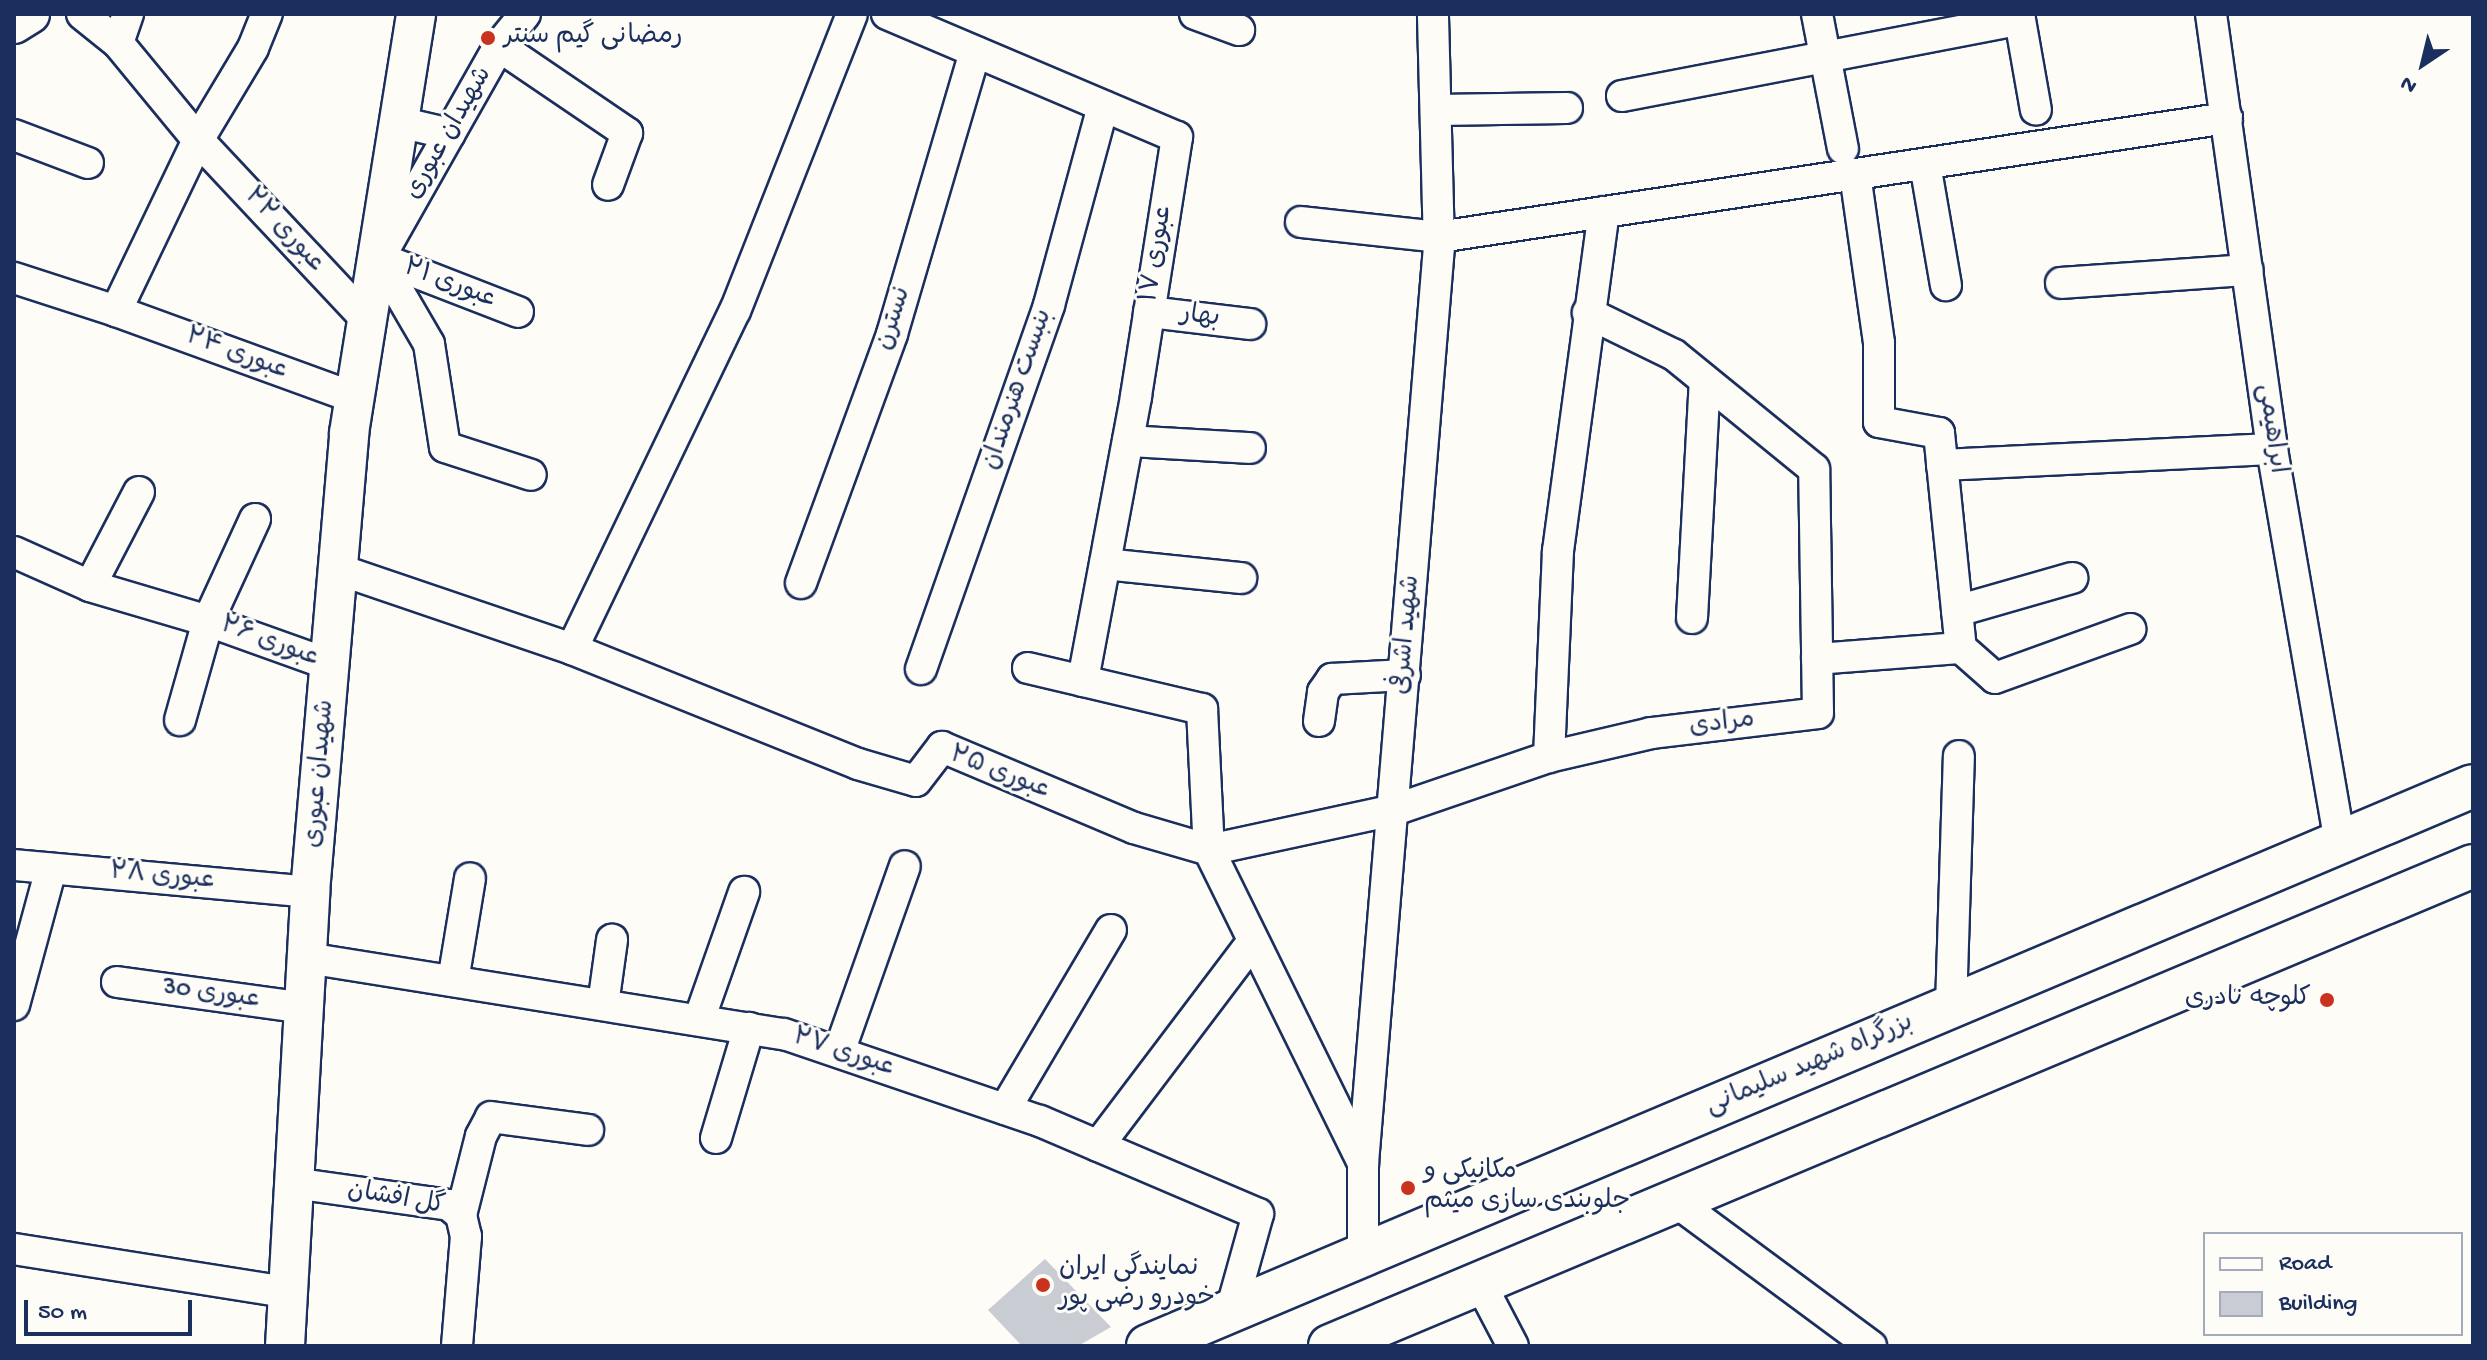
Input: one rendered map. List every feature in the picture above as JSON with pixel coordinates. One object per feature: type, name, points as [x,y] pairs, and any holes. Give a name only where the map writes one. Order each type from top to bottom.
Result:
[{"type":"highway","name":"بزرگراه شهید سلیمانی","points":[[1148,1346],[2473,786]]},
{"type":"highway","points":[[1330,1346],[2473,866]]},
{"type":"main road","points":[[14,24],[30,14]]},
{"type":"main road","name":"شهیدان عبوری","points":[[285,1346],[310,892],[355,398],[416,14]]},
{"type":"main road","name":"شهیدان عبوری","points":[[270,1346],[273,1326],[286,1292]]},
{"type":"street","name":"عبوری ۲۲","points":[[82,14],[118,43],[198,140],[368,321]]},
{"type":"street","points":[[118,43],[128,14]]},
{"type":"street","points":[[116,311],[198,140],[253,48],[267,14]]},
{"type":"street","name":"شهیدان عبوری","points":[[379,258],[499,46],[525,14]]},
{"type":"street","points":[[572,649],[735,311],[852,14]]},
{"type":"street","name":"عبوری ۱۷","points":[[887,14],[1177,137],[1128,441],[1083,681]]},
{"type":"street","points":[[1195,14],[1239,30]]},
{"type":"street","name":"شهید اشرفی","points":[[1363,1255],[1363,1163],[1439,237],[1433,14]]},
{"type":"street","points":[[1817,14],[1849,162],[1879,343],[1879,422],[1939,433],[1961,648],[1995,678],[2130,629]]},
{"type":"street","name":"ابراهیمی","points":[[2211,14],[2272,449],[2340,842]]},
{"type":"street","points":[[1622,96],[1825,59],[2019,16],[2036,110]]},
{"type":"street","points":[[499,46],[627,133],[608,185]]},
{"type":"street","name":"نسترن","points":[[801,583],[892,334],[975,52]]},
{"type":"street","name":"بنبست هنرمندان","points":[[921,669],[1049,305],[1103,106]]},
{"type":"street","points":[[1436,110],[1567,108]]},
{"type":"street","points":[[1301,222],[1439,237],[1604,212],[1849,162],[1925,164],[2227,118]]},
{"type":"street","points":[[399,122],[450,134]]},
{"type":"street","points":[[14,135],[88,163]]},
{"type":"street","points":[[1925,164],[1946,285]]},
{"type":"street","points":[[1549,757],[1558,551],[1604,212]]},
{"type":"street","points":[[379,258],[429,344],[445,447],[531,475]]},
{"type":"street","name":"عبوری ۲۱","points":[[379,258],[518,312]]},
{"type":"street","points":[[2061,283],[2248,270]]},
{"type":"street","name":"عبوری ۲۴","points":[[14,278],[116,311],[355,398]]},
{"type":"street","name":"بهار","points":[[1149,312],[1250,324]]},
{"type":"street","points":[[1588,313],[1674,355],[1705,381],[1692,618]]},
{"type":"street","name":"مرادی","points":[[1209,850],[1394,810],[1549,757],[1651,733],[1818,713],[1814,469],[1705,381]]},
{"type":"street","points":[[1128,441],[1250,448]]},
{"type":"street","points":[[1942,465],[2272,449]]},
{"type":"street","points":[[90,586],[139,492]]},
{"type":"street","points":[[208,621],[255,519]]},
{"type":"street","name":"عبوری ۲۶","points":[[14,552],[90,586],[208,621],[331,665]]},
{"type":"street","points":[[1105,564],[1241,578]]},
{"type":"street","name":"عبوری ۲۵","points":[[340,570],[572,649],[858,764],[916,781],[942,747],[1134,828],[1209,850]]},
{"type":"street","points":[[1957,611],[2072,578]]},
{"type":"street","name":"عبوری ۲۶","points":[[180,720],[208,621]]},
{"type":"street","points":[[1817,659],[1961,648]]},
{"type":"street","points":[[1028,668],[1202,709],[1209,850],[1363,1163]]},
{"type":"street","points":[[1319,721],[1323,692],[1332,679],[1405,675]]},
{"type":"street","points":[[1951,1007],[1959,756]]},
{"type":"street","name":"عبوری ۲۸","points":[[14,865],[310,892]]},
{"type":"street","points":[[839,1052],[905,866]]},
{"type":"street","points":[[14,1005],[51,869]]},
{"type":"street","points":[[453,981],[470,878]]},
{"type":"street","points":[[699,1020],[744,892]]},
{"type":"street","points":[[1005,1109],[1111,930]]},
{"type":"street","points":[[603,1005],[612,940]]},
{"type":"street","points":[[1098,1146],[1253,941]]},
{"type":"street","name":"عبوری ۲۷","points":[[307,958],[784,1034],[1005,1109],[1258,1214],[1231,1311]]},
{"type":"street","name":"عبوری 30","points":[[117,982],[304,1008]]},
{"type":"street","points":[[716,1138],[749,1028]]},
{"type":"street","points":[[461,1215],[481,1136],[491,1117],[588,1130]]},
{"type":"street","name":"گل افشان","points":[[293,1183],[449,1205],[461,1215],[466,1236],[457,1346]]},
{"type":"street","points":[[1675,1201],[1871,1346]]},
{"type":"street","points":[[14,1249],[286,1292]]},
{"type":"street","points":[[1480,1283],[1513,1346]]},
{"type":"building","name":"نمایندگی ایران خودرو رضی پور","points":[[1045,1259],[1111,1327],[1078,1346],[1022,1346],[988,1310]]},
{"type":"place","name":"رمضانی گیم سنتر","points":[[488,38]]},
{"type":"place","name":"کلوچه نادری","points":[[2327,1000]]},
{"type":"place","name":"مکانیکی و جلوبندی سازی میثم","points":[[1408,1188]]},
{"type":"place","name":"نمایندگی ایران خودرو رضی پور","points":[[1043,1285]]}]
